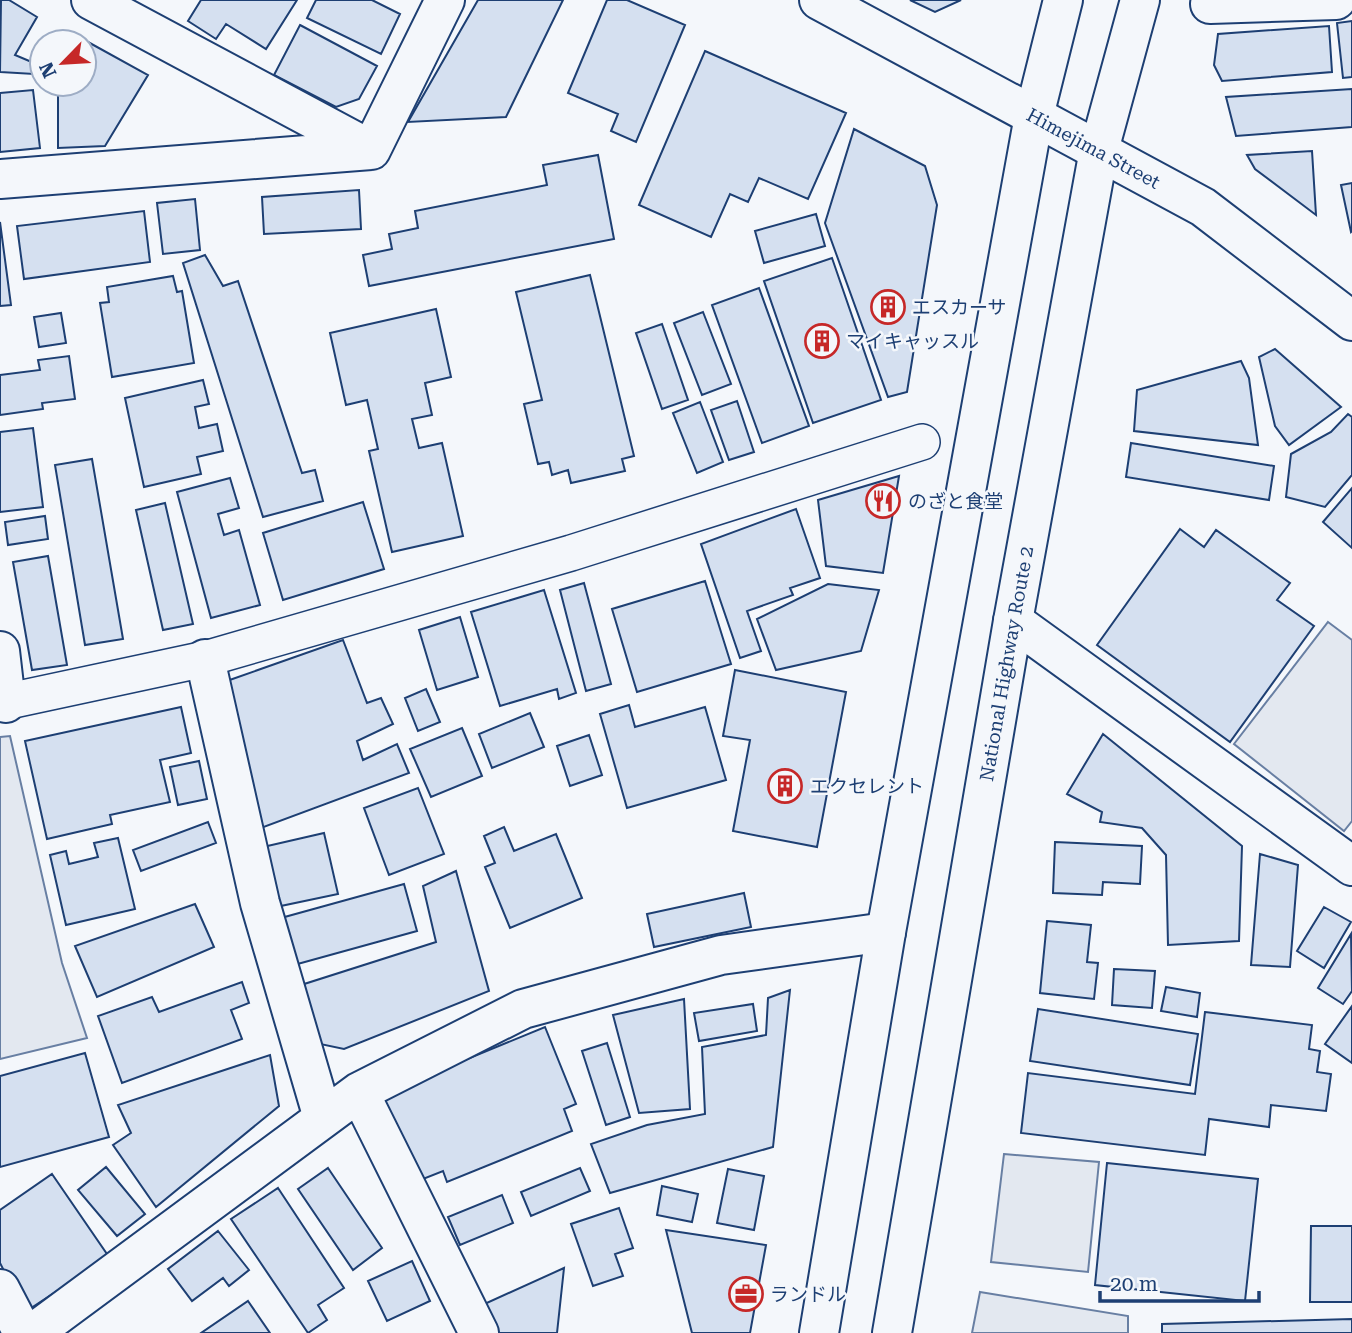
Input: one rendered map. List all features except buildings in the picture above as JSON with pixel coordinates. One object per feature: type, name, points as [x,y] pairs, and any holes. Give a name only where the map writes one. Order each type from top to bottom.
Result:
[{"type":"main road","points":[[90,0],[371,149]]},
{"type":"main road","points":[[371,149],[445,0]]},
{"type":"main road","name":"Himejima Street","points":[[819,0],[1203,207],[1350,318]]},
{"type":"main road","points":[[819,1333],[886,932],[1034,116],[1063,0]]},
{"type":"main road","name":"National Highway Route 2","points":[[892,1333],[1013,621],[1099,150],[1140,0]]},
{"type":"main road","points":[[1212,0],[1210,4],[1336,0]]},
{"type":"main road","points":[[0,178],[371,149]]},
{"type":"main road","points":[[1013,621],[1352,866]]},
{"type":"main road","points":[[0,651],[3,703]]},
{"type":"main road","points":[[205,659],[260,903],[323,1118]]},
{"type":"main road","points":[[33,1333],[359,1092],[523,1009],[722,956],[886,932]]},
{"type":"main road","points":[[359,1092],[480,1333]]},
{"type":"main road","points":[[0,1289],[23,1333]]},
{"type":"street","points":[[3,703],[205,659],[571,553],[922,442]]},
{"type":"shaded area","points":[[1328,622],[1352,640],[1352,821],[1344,831],[1234,744]]},
{"type":"shaded area","points":[[10,736],[62,963],[87,1038],[0,1059],[0,737]]},
{"type":"shaded area","points":[[1004,1154],[1099,1162],[1088,1272],[991,1262]]},
{"type":"shaded area","points":[[980,1292],[1128,1316],[1128,1333],[972,1333]]},
{"type":"place","name":"エスカーサ","points":[[888,307]]},
{"type":"place","name":"マイキャッスル","points":[[822,341]]},
{"type":"place","name":"のざと食堂","points":[[883,501]]},
{"type":"place","name":"エクセレント","points":[[785,786]]},
{"type":"place","name":"ランドル","points":[[746,1294]]}]
